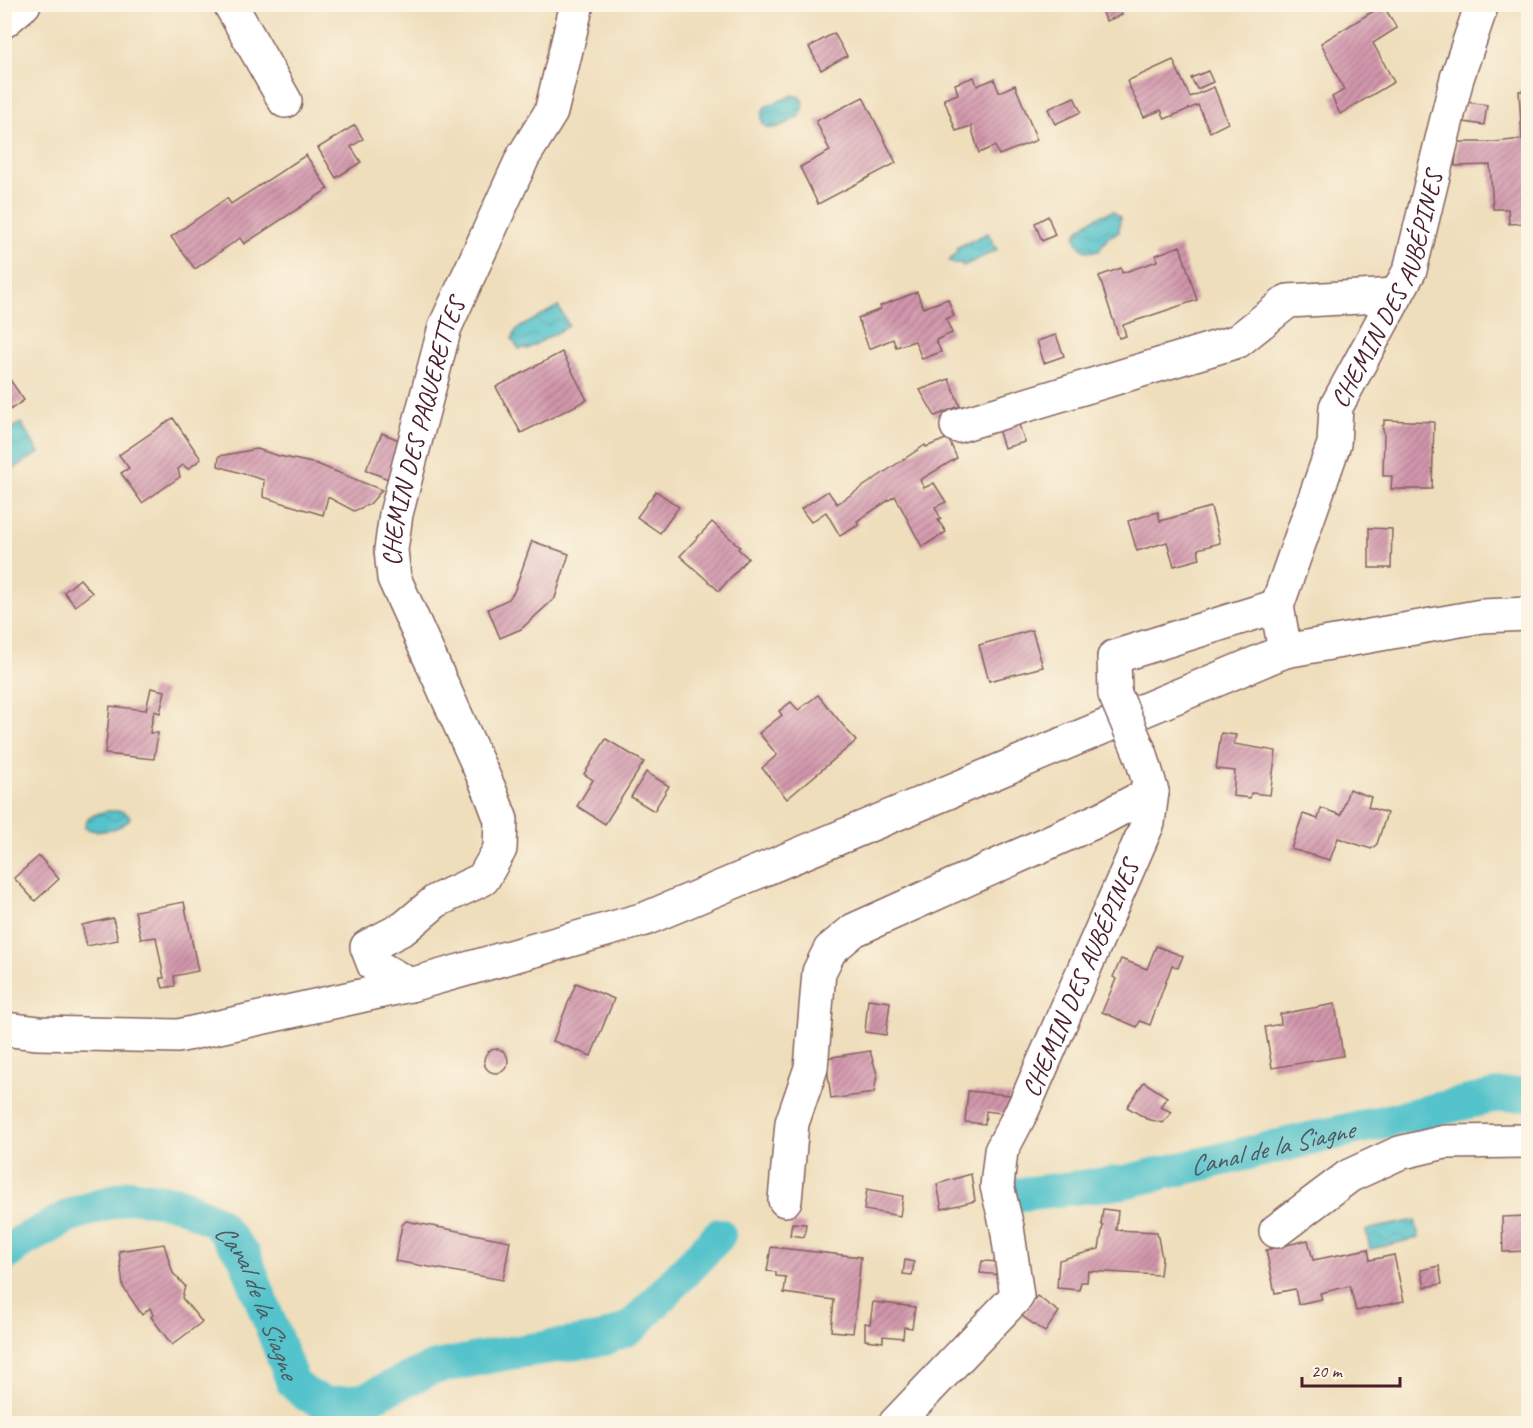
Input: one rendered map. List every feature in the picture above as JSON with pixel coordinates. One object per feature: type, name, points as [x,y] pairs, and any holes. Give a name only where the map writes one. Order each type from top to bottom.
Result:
[{"type":"street","points":[[4,21],[24,4]]},
{"type":"street","points":[[230,4],[285,101]]},
{"type":"street","name":"CHEMIN DES PAQUERETTES","points":[[410,985],[374,965],[367,947],[404,928],[436,901],[483,879],[500,849],[501,820],[394,578],[392,550],[396,514],[445,327],[523,157],[551,112],[577,4]]},
{"type":"street","name":"CHEMIN DES AUBÉPINES","points":[[1285,651],[1277,606],[1334,444],[1336,407],[1410,270],[1457,78],[1482,4]]},
{"type":"street","points":[[957,426],[1238,341],[1288,302],[1396,295]]},
{"type":"street","name":"CHEMIN DES AUBÉPINES","points":[[895,1424],[1017,1296],[1007,1227],[997,1186],[1001,1151],[1023,1109],[1148,824],[1152,792],[1141,755],[1115,693],[1114,657],[1277,606]]},
{"type":"street","points":[[4,1029],[38,1033],[178,1036],[410,985],[645,919],[1285,651],[1482,616],[1528,614]]},
{"type":"street","points":[[785,1200],[792,1123],[811,1068],[819,972],[830,950],[854,930],[1103,818],[1152,792]]},
{"type":"street","points":[[1276,1231],[1349,1176],[1399,1153],[1445,1142],[1528,1141]]},
{"type":"water","points":[[793,95],[799,97],[804,103],[800,116],[773,128],[763,124],[762,114],[765,107]]},
{"type":"water","points":[[1113,211],[1120,217],[1119,232],[1108,237],[1099,251],[1086,251],[1078,245],[1075,236],[1081,228]]},
{"type":"water","points":[[988,233],[997,250],[963,266],[961,263],[954,264],[949,261],[957,252],[956,248]]},
{"type":"water","points":[[558,306],[569,326],[527,349],[519,349],[512,339],[517,329]]},
{"type":"water","points":[[21,423],[39,453],[5,474],[5,432]]},
{"type":"water","points":[[107,811],[122,811],[130,818],[121,826],[109,830],[97,831],[85,828],[89,818]]},
{"type":"water","points":[[1415,1220],[1419,1238],[1370,1249],[1366,1230]]},
{"type":"building","points":[[1100,4],[1118,4],[1122,15],[1106,21]]},
{"type":"building","points":[[1383,5],[1397,28],[1373,43],[1394,82],[1340,114],[1332,97],[1344,90],[1321,43]]},
{"type":"building","points":[[834,33],[847,56],[821,70],[809,47]]},
{"type":"building","points":[[1173,60],[1190,97],[1214,87],[1228,123],[1210,132],[1198,105],[1165,119],[1161,110],[1144,117],[1127,81]]},
{"type":"building","points":[[1208,71],[1213,82],[1197,89],[1191,78]]},
{"type":"building","points":[[974,77],[977,86],[994,79],[999,92],[1015,85],[1037,140],[999,155],[995,146],[979,153],[971,126],[956,131],[944,99],[958,94],[955,84]]},
{"type":"building","points":[[1528,90],[1528,223],[1509,224],[1508,209],[1493,209],[1490,165],[1455,166],[1457,142],[1522,139],[1519,91]]},
{"type":"building","points":[[863,97],[896,163],[818,204],[800,167],[830,151],[816,121]]},
{"type":"building","points":[[1074,97],[1081,112],[1055,124],[1048,109]]},
{"type":"building","points":[[1467,102],[1487,105],[1484,125],[1464,122]]},
{"type":"building","points":[[355,125],[363,139],[351,147],[361,162],[336,178],[318,148]]},
{"type":"building","points":[[306,155],[328,189],[244,244],[240,238],[195,269],[171,237],[227,198],[231,204]]},
{"type":"building","points":[[1048,216],[1055,235],[1042,241],[1035,223]]},
{"type":"building","points":[[1180,246],[1197,300],[1123,325],[1126,336],[1119,338],[1099,276],[1121,268],[1122,273],[1157,261],[1156,255]]},
{"type":"building","points":[[917,292],[923,308],[948,299],[954,316],[946,319],[952,333],[936,340],[941,352],[922,359],[915,341],[896,347],[893,339],[869,349],[858,318],[881,309],[880,306]]},
{"type":"building","points":[[1056,335],[1064,356],[1044,363],[1037,341]]},
{"type":"building","points":[[562,352],[587,400],[521,433],[496,387]]},
{"type":"building","points":[[4,371],[24,400],[4,414]]},
{"type":"building","points":[[949,379],[960,406],[935,416],[920,390]]},
{"type":"building","points":[[173,418],[201,459],[188,469],[183,465],[178,469],[180,477],[142,503],[121,473],[129,468],[119,455]]},
{"type":"building","points":[[1017,419],[1025,442],[1004,448],[997,426]]},
{"type":"building","points":[[1384,420],[1434,422],[1432,489],[1391,489],[1392,476],[1383,476],[1384,433],[1382,426]]},
{"type":"building","points":[[382,433],[406,443],[393,481],[366,470]]},
{"type":"building","points":[[948,438],[957,458],[920,480],[924,488],[934,483],[946,502],[935,507],[941,519],[938,520],[946,532],[922,547],[895,496],[857,521],[859,525],[840,536],[826,512],[811,522],[801,509],[828,491],[837,504],[925,445],[926,447]]},
{"type":"building","points":[[257,449],[317,464],[382,490],[370,504],[354,511],[328,497],[323,515],[263,497],[264,480],[218,466],[219,456]]},
{"type":"building","points":[[656,491],[679,507],[660,533],[637,517]]},
{"type":"building","points":[[1211,507],[1220,543],[1198,549],[1200,559],[1174,566],[1167,542],[1137,551],[1128,521],[1158,512],[1160,521]]},
{"type":"building","points":[[712,522],[740,547],[738,549],[748,558],[719,591],[680,556]]},
{"type":"building","points":[[1369,528],[1392,529],[1391,568],[1369,568]]},
{"type":"building","points":[[532,541],[569,554],[555,598],[521,629],[500,638],[488,609],[509,599],[514,592]]},
{"type":"building","points":[[80,579],[92,593],[75,606],[64,592]]},
{"type":"building","points":[[1032,630],[1043,667],[989,681],[979,645]]},
{"type":"building","points":[[151,688],[165,691],[160,713],[154,711],[150,733],[158,733],[154,759],[105,754],[110,706],[146,710]]},
{"type":"building","points":[[818,695],[856,741],[787,799],[762,768],[777,755],[759,733],[782,715],[779,711],[791,702],[798,710]]},
{"type":"building","points":[[1221,733],[1236,735],[1234,744],[1276,751],[1270,795],[1251,793],[1250,798],[1233,796],[1235,771],[1216,769]]},
{"type":"building","points":[[606,739],[644,762],[605,824],[577,806],[593,780],[584,774]]},
{"type":"building","points":[[646,772],[669,786],[654,811],[631,797]]},
{"type":"building","points":[[1349,789],[1371,797],[1368,807],[1387,813],[1377,844],[1371,849],[1338,838],[1330,860],[1291,849],[1303,814],[1318,819],[1321,808],[1341,815]]},
{"type":"building","points":[[39,856],[59,879],[35,901],[14,878]]},
{"type":"building","points":[[184,902],[198,971],[174,976],[175,986],[163,988],[160,978],[164,978],[156,937],[141,939],[135,911]]},
{"type":"building","points":[[113,918],[118,940],[87,946],[82,925]]},
{"type":"building","points":[[1156,946],[1183,956],[1178,968],[1172,965],[1150,1025],[1140,1021],[1137,1027],[1102,1012],[1116,979],[1113,977],[1121,959],[1147,969]]},
{"type":"building","points":[[576,983],[614,999],[591,1056],[553,1041]]},
{"type":"building","points":[[868,999],[890,1002],[886,1035],[865,1032]]},
{"type":"building","points":[[1335,1004],[1343,1056],[1272,1068],[1265,1027],[1281,1024],[1280,1014]]},
{"type":"building","points":[[496,1049],[501,1050],[507,1056],[507,1066],[501,1072],[496,1073],[491,1072],[485,1066],[484,1061],[485,1056],[491,1050]]},
{"type":"building","points":[[870,1051],[877,1074],[874,1093],[831,1099],[826,1058]]},
{"type":"building","points":[[1144,1082],[1167,1097],[1160,1107],[1172,1112],[1163,1123],[1147,1119],[1127,1107]]},
{"type":"building","points":[[968,1091],[1010,1095],[1008,1114],[986,1111],[985,1124],[965,1122]]},
{"type":"building","points":[[971,1174],[975,1201],[942,1209],[937,1184]]},
{"type":"building","points":[[867,1189],[903,1196],[900,1216],[864,1210]]},
{"type":"building","points":[[1103,1209],[1118,1211],[1116,1230],[1157,1232],[1162,1258],[1160,1275],[1088,1271],[1087,1282],[1081,1282],[1079,1290],[1057,1288],[1059,1260],[1099,1249]]},
{"type":"building","points":[[1528,1216],[1528,1251],[1503,1252],[1502,1217]]},
{"type":"building","points":[[406,1221],[510,1241],[503,1280],[395,1261],[402,1225]]},
{"type":"building","points":[[792,1223],[806,1224],[804,1237],[790,1235]]},
{"type":"building","points":[[1308,1240],[1313,1260],[1368,1249],[1370,1260],[1394,1255],[1404,1301],[1356,1311],[1350,1286],[1320,1293],[1322,1299],[1298,1304],[1295,1289],[1275,1293],[1266,1250]]},
{"type":"building","points":[[164,1244],[173,1273],[185,1286],[182,1298],[202,1322],[172,1345],[151,1317],[153,1315],[150,1308],[142,1315],[123,1287],[119,1251]]},
{"type":"building","points":[[771,1247],[861,1257],[853,1333],[831,1331],[834,1300],[784,1293],[786,1277],[776,1276],[776,1272],[767,1271]]},
{"type":"building","points":[[905,1260],[914,1262],[912,1275],[903,1274]]},
{"type":"building","points":[[982,1261],[1002,1262],[1001,1275],[980,1273]]},
{"type":"building","points":[[1439,1266],[1442,1284],[1425,1287],[1421,1270]]},
{"type":"building","points":[[1037,1296],[1059,1312],[1045,1332],[1022,1316]]},
{"type":"building","points":[[873,1302],[915,1307],[912,1328],[904,1327],[903,1338],[883,1336],[883,1342],[865,1340],[865,1323],[870,1324]]},
{"type":"waterway","name":"Canal de la Siagne","points":[[1014,1195],[1124,1182],[1499,1095],[1528,1094]]},
{"type":"waterway","name":"Canal de la Siagne","points":[[4,1256],[21,1242],[74,1214],[130,1196],[179,1203],[216,1222],[244,1255],[293,1383],[305,1394],[328,1404],[366,1399],[432,1368],[503,1354],[604,1339],[632,1327],[719,1235]]}]
